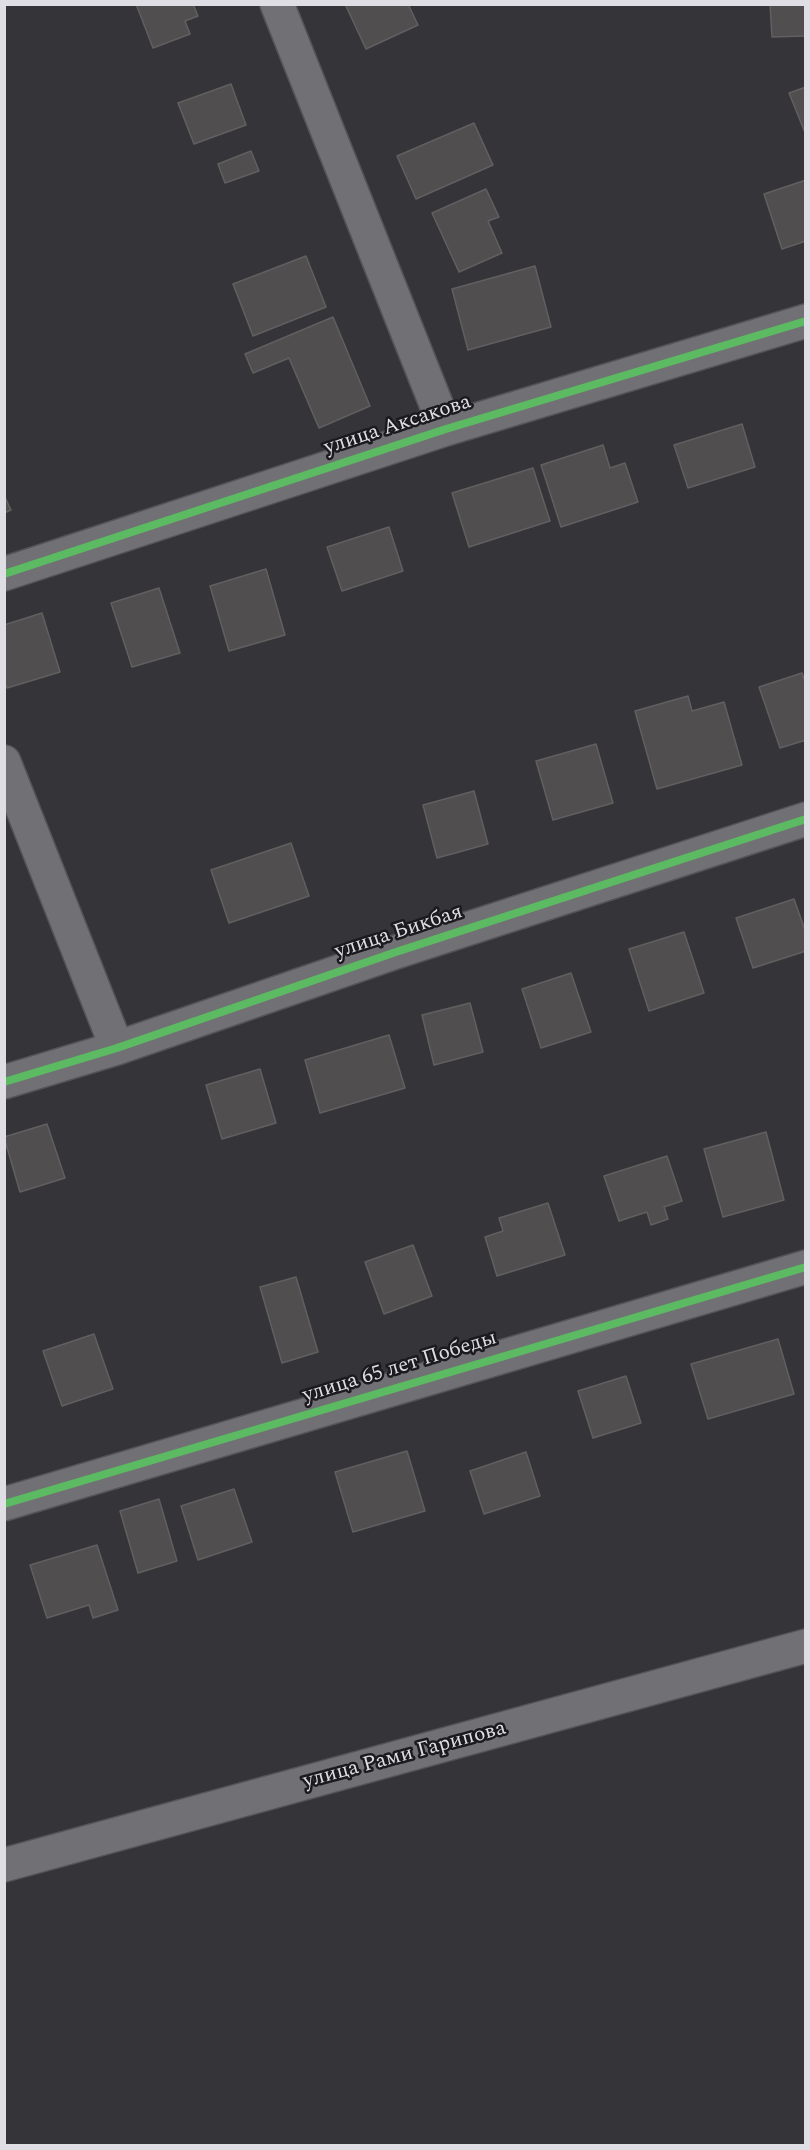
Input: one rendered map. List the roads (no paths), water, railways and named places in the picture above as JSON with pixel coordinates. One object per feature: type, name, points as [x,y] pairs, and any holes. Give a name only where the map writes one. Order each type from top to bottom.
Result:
[{"type":"street","points":[[277,4],[446,429]]},
{"type":"street","name":"улица Аксакова","points":[[4,574],[446,429],[806,321]]},
{"type":"street","points":[[4,762],[117,1048]]},
{"type":"street","name":"улица Бикбая","points":[[4,1082],[117,1048],[396,952],[806,819]]},
{"type":"street","name":"улица 65 лет Победы","points":[[4,1504],[806,1267]]},
{"type":"street","name":"улица Рами Гарипова","points":[[4,1865],[806,1646]]}]
